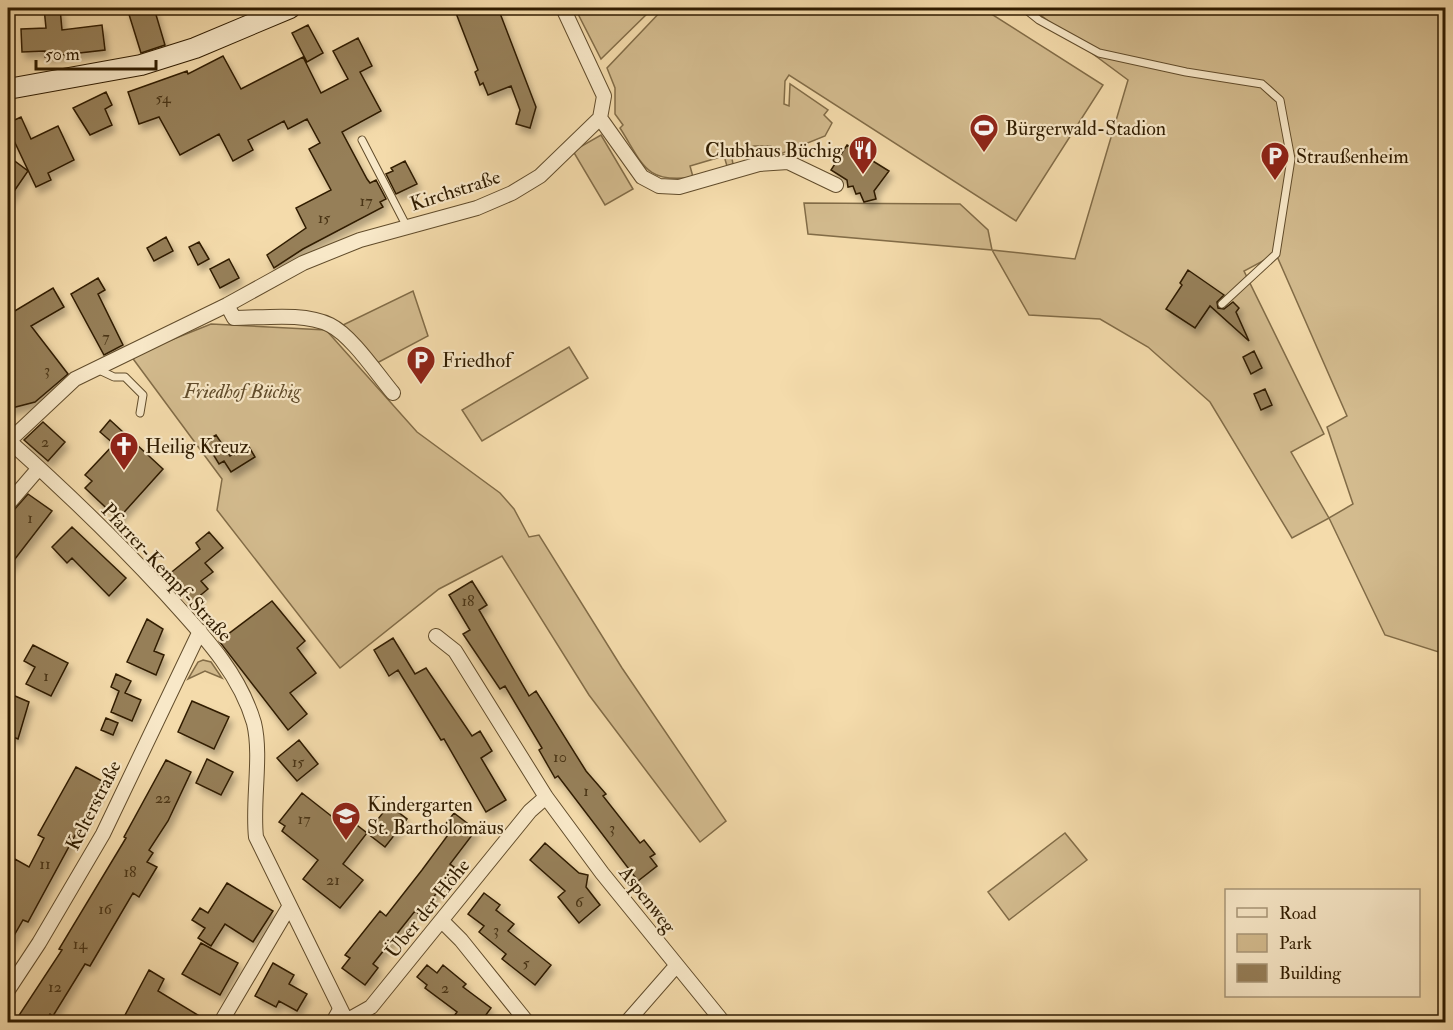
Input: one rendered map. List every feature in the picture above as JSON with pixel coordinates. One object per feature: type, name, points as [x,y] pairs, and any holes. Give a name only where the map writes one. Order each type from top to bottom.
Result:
[{"type":"street","points":[[8,89],[141,65],[195,48],[290,8]]},
{"type":"street","points":[[563,8],[604,96],[600,118],[642,177],[659,186],[679,187],[759,164],[788,162],[836,185]]},
{"type":"street","name":"Kirchstraße","points":[[8,441],[75,378],[227,305],[332,250],[477,208],[512,193],[546,171],[600,118]]},
{"type":"street","points":[[227,305],[234,318],[305,319],[330,325],[343,335],[393,393]]},
{"type":"street","name":"Pfarrer-Kempf-Straße","points":[[8,441],[114,540],[200,631],[226,663],[247,701],[255,727],[254,818],[256,837],[346,1022]]},
{"type":"street","points":[[8,504],[39,468]]},
{"type":"street","name":"Kelterstraße","points":[[8,990],[39,943],[103,834],[200,631]]},
{"type":"street","points":[[436,636],[455,651],[546,797]]},
{"type":"street","name":"Über der Höhe","points":[[346,1022],[371,1006],[530,812],[546,797]]},
{"type":"street","name":"Aspenweg","points":[[546,797],[676,966],[723,1023]]},
{"type":"street","points":[[220,1023],[289,907]]},
{"type":"street","points":[[442,921],[461,940],[527,1023]]},
{"type":"street","points":[[627,1023],[676,966]]},
{"type":"lane","points":[[1024,8],[1039,20],[1099,53],[1186,72],[1262,84],[1280,100],[1290,159],[1276,254],[1222,304]]},
{"type":"lane","points":[[362,140],[406,227]]},
{"type":"lane","points":[[95,368],[114,377],[125,377],[143,395],[140,413]]},
{"type":"lane","points":[[329,1023],[338,1006]]},
{"type":"green space","points":[[575,8],[653,8],[601,59]]},
{"type":"green space","points":[[664,8],[982,8],[1103,85],[1016,221],[789,75],[785,81],[784,104],[789,106],[790,84],[828,110],[824,115],[832,123],[825,136],[773,157],[771,146],[754,146],[731,153],[733,164],[727,166],[724,156],[690,166],[693,177],[665,177],[647,169],[620,128],[623,125],[615,114],[615,88],[607,68]]},
{"type":"green space","points":[[1031,8],[1445,8],[1445,667],[1439,652],[1385,635],[1329,518],[1292,538],[1210,402],[1148,347],[1100,319],[1029,315],[992,250],[1075,259],[1128,80]],"holes":[[[1276,254],[1347,416],[1327,427],[1353,504],[1329,518],[1291,452],[1324,434],[1244,271]]]},
{"type":"green space","points":[[601,135],[633,189],[605,205],[573,151]]},
{"type":"green space","points":[[804,203],[960,204],[988,230],[992,250],[808,234]]},
{"type":"green space","points":[[413,291],[428,336],[377,363],[343,325]]},
{"type":"green space","name":"Friedhof Büchig","points":[[211,324],[326,330],[417,432],[500,493],[514,509],[529,537],[539,535],[622,668],[726,821],[700,842],[589,695],[502,556],[439,589],[340,668],[217,510],[222,479],[131,356]]},
{"type":"green space","points":[[569,347],[588,378],[482,441],[462,410]]},
{"type":"green space","points":[[203,660],[211,662],[222,678],[205,671],[188,679],[198,662]]},
{"type":"green space","points":[[1065,833],[1087,860],[1009,920],[988,892]]},
{"type":"building","points":[[44,8],[60,8],[62,30],[102,25],[105,50],[45,57],[45,51],[22,52],[21,29],[46,28]]},
{"type":"building","points":[[127,8],[154,8],[165,45],[141,53]]},
{"type":"building","points":[[454,8],[498,8],[536,107],[530,128],[516,124],[520,110],[511,86],[488,95],[483,83],[480,85],[475,72],[478,70]]},
{"type":"building","points":[[308,25],[323,53],[307,62],[292,33]]},
{"type":"building","points":[[358,38],[372,66],[360,72],[381,111],[342,132],[367,179],[370,183],[376,180],[386,199],[380,202],[383,207],[303,249],[274,268],[267,255],[306,228],[296,208],[331,190],[309,149],[320,143],[307,119],[288,129],[284,121],[248,140],[253,150],[233,161],[219,134],[180,155],[159,117],[139,124],[128,92],[187,71],[188,74],[223,56],[241,89],[303,57],[321,93],[348,79],[333,51]]},
{"type":"building","points":[[106,92],[112,105],[105,109],[112,125],[90,135],[73,108]]},
{"type":"building","points":[[21,117],[31,139],[58,126],[74,160],[48,173],[51,180],[36,187],[8,128],[8,123]]},
{"type":"building","name":"Clubhaus Büchig","points":[[847,145],[889,171],[874,191],[876,199],[864,202],[860,193],[856,194],[853,186],[848,187],[847,180],[831,170]]},
{"type":"building","points":[[8,156],[28,171],[8,200]]},
{"type":"building","points":[[405,161],[417,184],[396,194],[386,174],[393,171],[391,168]]},
{"type":"building","points":[[166,237],[173,251],[154,261],[147,248]]},
{"type":"building","points":[[199,242],[209,259],[198,265],[189,247]]},
{"type":"building","points":[[229,259],[239,278],[220,288],[210,269]]},
{"type":"building","points":[[1188,270],[1224,295],[1217,302],[1218,308],[1224,309],[1233,302],[1239,308],[1236,312],[1249,341],[1210,306],[1195,328],[1166,309],[1182,285],[1180,283]]},
{"type":"building","points":[[98,278],[105,290],[98,294],[123,345],[104,355],[71,294]]},
{"type":"building","points":[[53,288],[64,307],[31,326],[68,374],[35,402],[8,409],[8,315]]},
{"type":"building","points":[[1254,351],[1262,368],[1251,374],[1243,357]]},
{"type":"building","points":[[1265,389],[1272,405],[1261,410],[1254,394]]},
{"type":"building","name":"Heilig Kreuz","points":[[110,420],[163,469],[118,519],[85,488],[92,481],[85,475],[114,444],[100,432]]},
{"type":"building","points":[[43,422],[65,442],[48,461],[24,440]]},
{"type":"building","points":[[216,435],[230,456],[248,445],[255,457],[231,472],[224,461],[219,464],[205,441]]},
{"type":"building","points":[[28,494],[52,511],[8,568],[8,513],[14,510]]},
{"type":"building","points":[[72,527],[126,578],[109,596],[72,558],[67,563],[52,547]]},
{"type":"building","points":[[209,532],[223,548],[205,563],[213,572],[201,581],[208,589],[191,603],[168,575],[200,549],[196,543]]},
{"type":"building","points":[[472,581],[487,605],[479,610],[529,696],[536,691],[586,771],[606,794],[603,796],[640,843],[644,840],[655,854],[650,857],[657,866],[638,881],[558,776],[555,778],[539,750],[542,748],[505,686],[500,689],[463,634],[470,630],[449,595]]},
{"type":"building","points":[[272,601],[305,641],[297,648],[316,673],[290,693],[307,714],[288,730],[219,641]]},
{"type":"building","points":[[147,619],[163,629],[154,651],[164,655],[156,675],[127,662]]},
{"type":"building","points":[[393,638],[415,674],[426,668],[472,736],[480,731],[492,751],[481,758],[506,800],[486,812],[444,739],[441,740],[398,670],[389,676],[374,650]]},
{"type":"building","points":[[33,645],[68,663],[51,696],[26,684],[35,667],[24,661]]},
{"type":"building","points":[[116,674],[131,681],[125,693],[141,700],[132,721],[111,712],[119,691],[111,687]]},
{"type":"building","points":[[8,693],[29,702],[18,739],[8,735]]},
{"type":"building","points":[[192,701],[229,717],[214,749],[178,732]]},
{"type":"building","points":[[106,718],[118,723],[113,735],[101,730]]},
{"type":"building","points":[[299,740],[318,764],[297,781],[277,758]]},
{"type":"building","points":[[207,759],[233,772],[221,795],[196,783]]},
{"type":"building","points":[[166,760],[191,772],[168,821],[149,850],[153,853],[147,862],[157,867],[139,897],[133,893],[90,966],[85,964],[53,1016],[50,1014],[45,1023],[14,1023],[62,950],[59,949],[126,838],[124,837]]},
{"type":"building","points":[[76,767],[104,782],[28,922],[23,920],[8,946],[8,874],[15,859],[29,867],[44,838],[38,835]]},
{"type":"building","points":[[302,793],[344,826],[349,819],[367,833],[343,864],[363,880],[340,908],[303,879],[318,860],[282,831],[285,826],[279,822]]},
{"type":"building","points":[[389,805],[407,819],[385,847],[367,833]]},
{"type":"building","points":[[454,813],[476,830],[450,864],[454,867],[420,915],[415,911],[373,964],[378,968],[365,985],[342,968],[350,958],[345,955],[380,911],[386,916],[422,870],[448,835],[441,830]]},
{"type":"building","points":[[545,843],[579,873],[588,875],[586,887],[600,905],[579,923],[558,897],[565,891],[530,860]]},
{"type":"building","points":[[227,883],[273,911],[253,942],[225,924],[211,946],[198,938],[205,928],[192,920],[200,908],[208,913]]},
{"type":"building","points":[[484,893],[500,905],[496,910],[514,924],[508,931],[551,965],[535,985],[502,959],[506,954],[479,932],[484,926],[468,914]]},
{"type":"building","points":[[201,943],[238,963],[220,995],[182,974]]},
{"type":"building","points":[[273,963],[294,975],[289,984],[307,994],[297,1011],[279,1001],[276,1007],[255,996]]},
{"type":"building","points":[[427,965],[437,973],[443,965],[466,984],[463,987],[491,1008],[480,1023],[449,1023],[457,1012],[425,988],[427,985],[417,977]]},
{"type":"building","points":[[149,970],[164,979],[158,991],[211,1023],[134,1023],[124,1017]]},
{"type":"place","name":"Bürgerwald-Stadion","points":[[984,154]]},
{"type":"place","name":"Clubhaus Büchig","points":[[863,176]]},
{"type":"place","name":"Straußenheim","points":[[1275,182]]},
{"type":"place","name":"Friedhof","points":[[421,386]]},
{"type":"place","name":"Heilig Kreuz","points":[[124,472]]},
{"type":"place","name":"Kindergarten St. Bartholomäus","points":[[346,842]]}]
